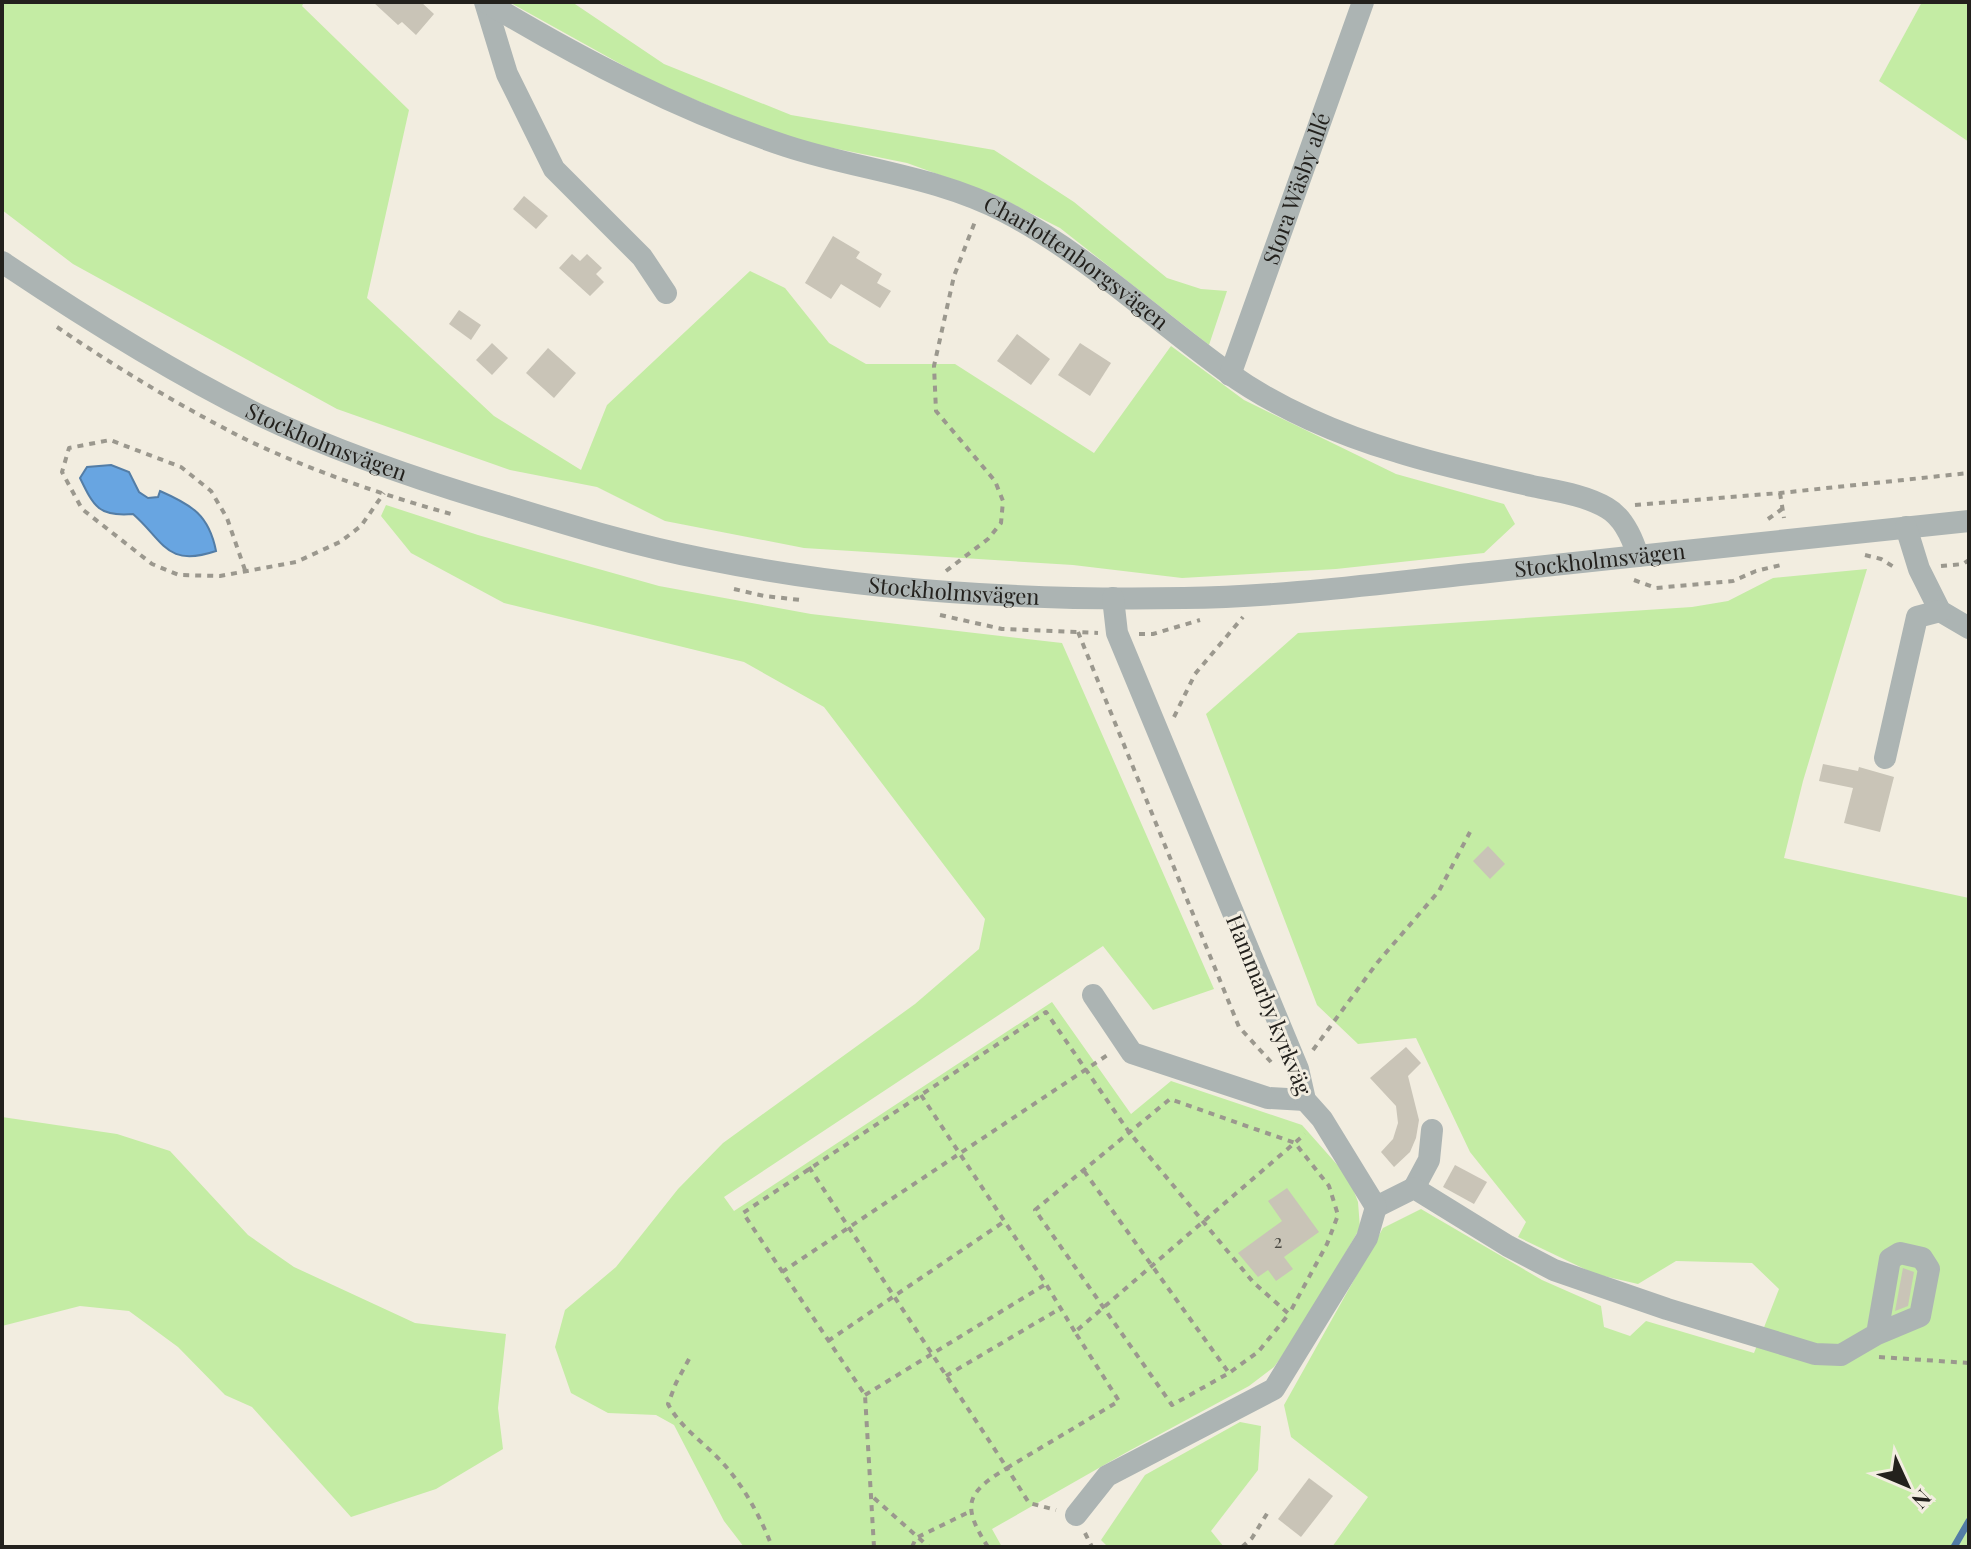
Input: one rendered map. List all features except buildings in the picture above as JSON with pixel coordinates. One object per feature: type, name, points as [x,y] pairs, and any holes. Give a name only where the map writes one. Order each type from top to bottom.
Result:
[{"type":"street","name":"Charlottenborgsvägen","points":[[485,2],[554,43],[651,92],[751,134],[830,160],[888,171],[946,187],[983,202],[1048,235],[1230,375],[1304,415],[1396,452],[1571,495],[1609,508]]},
{"type":"street","points":[[485,2],[507,74],[554,169],[642,257],[666,293]]},
{"type":"street","name":"Stora Wäsby allé","points":[[1230,375],[1363,2]]},
{"type":"street","name":"Stockholmsvägen","points":[[2,262],[118,337],[257,414],[396,470],[621,540],[706,560],[941,593],[1113,598],[1277,593],[1969,521]]},
{"type":"street","points":[[1609,508],[1632,537],[1638,556]]},
{"type":"street","points":[[1906,527],[1919,569],[1940,611],[1969,628]]},
{"type":"street","name":"Hammarby kyrkväg","points":[[1113,598],[1117,633],[1287,1069],[1376,1207]]},
{"type":"street","points":[[1885,758],[1917,617],[1940,611]]},
{"type":"street","points":[[1093,995],[1132,1053],[1268,1098],[1305,1100]]},
{"type":"street","points":[[1076,1515],[1107,1476],[1274,1389],[1367,1238],[1376,1207],[1414,1188],[1429,1160],[1432,1130]]},
{"type":"street","points":[[1414,1188],[1508,1246],[1554,1270],[1653,1304],[1815,1354],[1841,1355],[1877,1334]]},
{"type":"path","points":[[944,573],[988,539],[1001,523],[1003,501],[995,481],[936,411],[934,366],[954,276],[983,202]]},
{"type":"path","points":[[245,570],[227,518],[211,491],[181,467],[110,440],[69,448],[62,472],[82,509],[152,564],[179,575],[220,576],[296,562],[340,542],[361,526],[396,470]]},
{"type":"path","points":[[1609,508],[1969,473]]},
{"type":"path","points":[[1919,569],[1963,564],[1969,560]]},
{"type":"path","points":[[1162,743],[1195,674],[1243,617]]},
{"type":"path","points":[[1078,632],[1239,1027],[1287,1069],[1439,891],[1470,832]]},
{"type":"path","points":[[874,1547],[865,1395],[743,1213],[1046,1012],[1129,1132],[1253,1282],[1289,1314]]},
{"type":"path","points":[[782,1272],[1125,1043]]},
{"type":"path","points":[[921,1095],[1119,1401],[1007,1468],[973,1493],[971,1511],[988,1547]]},
{"type":"path","points":[[1170,1099],[1295,1143],[1329,1186],[1338,1215],[1327,1244],[1289,1314],[1258,1352],[1229,1373],[1172,1405],[1035,1210],[1129,1132],[1170,1099]]},
{"type":"path","points":[[1075,1332],[1322,1119]]},
{"type":"path","points":[[809,1167],[1029,1503],[1076,1515]]},
{"type":"path","points":[[1084,1171],[1229,1373]]},
{"type":"path","points":[[828,1341],[1005,1221]]},
{"type":"path","points":[[865,1395],[1046,1284]]},
{"type":"path","points":[[946,1376],[1061,1308]]},
{"type":"path","points":[[1841,1355],[1969,1363]]},
{"type":"path","points":[[689,1359],[668,1404],[676,1419],[723,1462],[753,1508],[772,1547]]},
{"type":"path","points":[[872,1496],[929,1547]]},
{"type":"path","points":[[912,1547],[916,1538],[971,1511]]},
{"type":"path","points":[[1242,1547],[1252,1538],[1268,1512]]},
{"type":"green space","points":[[2,2],[304,2],[302,6],[409,110],[367,298],[494,416],[581,470],[607,405],[750,271],[785,288],[829,343],[866,364],[955,364],[1094,453],[1171,346],[1244,400],[1396,474],[1504,504],[1515,524],[1484,553],[1336,569],[1182,578],[1073,565],[804,548],[665,521],[597,487],[510,470],[337,409],[73,264],[2,210]]},
{"type":"green space","points":[[509,2],[572,2],[664,64],[791,115],[994,150],[1074,202],[1167,278],[1201,289],[1227,291],[1209,345],[1060,228],[995,195],[907,163],[803,142],[731,115],[653,82]]},
{"type":"green space","points":[[1922,2],[1969,2],[1969,142],[1879,81]]},
{"type":"green space","points":[[386,505],[478,535],[659,586],[811,614],[1062,643],[1214,989],[1153,1010],[1103,946],[724,1197],[734,1211],[1052,1002],[1131,1114],[1171,1081],[1302,1125],[1349,1178],[1358,1202],[1360,1228],[1296,1337],[1274,1367],[1249,1386],[992,1529],[1002,1547],[744,1547],[724,1521],[674,1425],[656,1415],[608,1413],[571,1393],[555,1347],[565,1310],[616,1267],[678,1189],[723,1143],[915,1004],[979,949],[985,919],[824,707],[744,662],[504,603],[411,553],[381,516]]},
{"type":"green space","points":[[1867,569],[1803,781],[1784,858],[1969,898],[1969,1547],[1332,1547],[1368,1497],[1291,1437],[1284,1405],[1383,1228],[1421,1209],[1542,1280],[1601,1306],[1604,1327],[1630,1336],[1646,1321],[1754,1353],[1779,1289],[1752,1263],[1676,1261],[1638,1284],[1595,1274],[1518,1237],[1526,1222],[1470,1152],[1416,1038],[1358,1044],[1317,1005],[1206,714],[1298,633],[1692,607],[1728,601],[1773,578]]},
{"type":"green space","points":[[2,1117],[117,1134],[170,1151],[248,1235],[294,1267],[415,1323],[506,1334],[498,1408],[503,1449],[436,1489],[351,1517],[252,1407],[225,1395],[178,1347],[129,1311],[80,1306],[2,1326]]},
{"type":"green space","points":[[1240,1422],[1261,1426],[1258,1470],[1211,1531],[1224,1547],[1108,1547],[1101,1540],[1145,1475]]},
{"type":"water","points":[[111,465],[129,472],[139,492],[148,498],[158,497],[160,491],[190,507],[209,528],[216,551],[186,556],[176,554],[167,549],[133,514],[112,514],[99,508],[80,478],[87,467]]},
{"type":"waterway","points":[[1954,1547],[1969,1521]]}]
